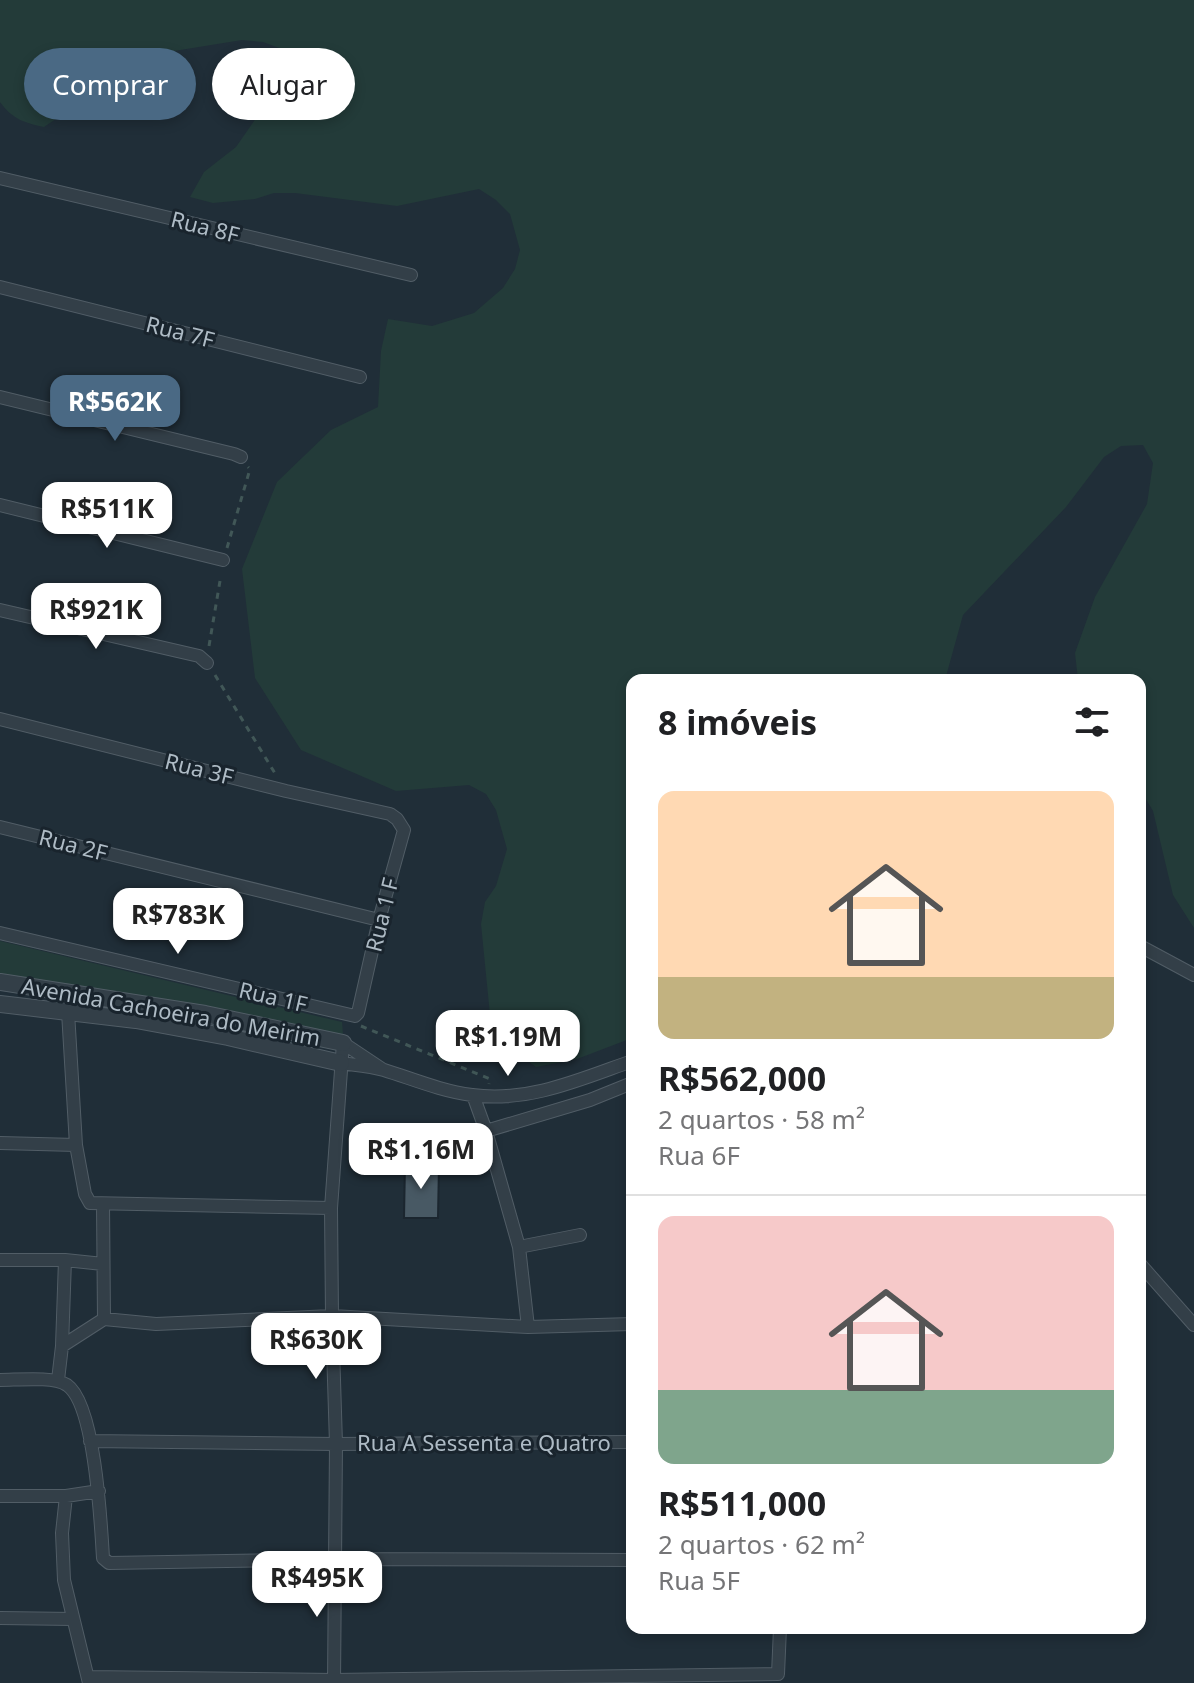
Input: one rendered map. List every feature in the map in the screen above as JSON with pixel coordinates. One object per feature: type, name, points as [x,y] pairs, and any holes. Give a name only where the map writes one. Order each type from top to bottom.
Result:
[{"type":"street","name":"Rua 8F","points":[[0,178],[411,275]]},
{"type":"street","name":"Rua 7F","points":[[0,287],[360,377]]},
{"type":"street","points":[[0,397],[241,457]]},
{"type":"street","points":[[0,505],[223,560]]},
{"type":"street","points":[[0,610],[199,656],[207,663]]},
{"type":"street","name":"Rua 3F","points":[[0,719],[390,814],[397,819]]},
{"type":"street","name":"Rua 1 F","points":[[358,1013],[404,830],[397,819]]},
{"type":"street","name":"Rua 2F","points":[[0,827],[379,920]]},
{"type":"street","name":"Rua 1F","points":[[0,933],[355,1016],[358,1013]]},
{"type":"street","points":[[1146,949],[1194,975]]},
{"type":"street","name":"Avenida Cachoeira do Meirim","points":[[0,982],[205,1014],[343,1043]]},
{"type":"street","name":"Avenida Cachoeira do Meirim","points":[[0,1004],[136,1020],[341,1063]]},
{"type":"street","points":[[68,1012],[76,1145],[85,1194],[90,1203],[331,1208]]},
{"type":"street","points":[[334,1681],[336,1444],[331,1208],[343,1043],[382,1069]]},
{"type":"street","points":[[341,1063],[382,1069],[473,1095],[506,1097],[553,1089],[626,1063]]},
{"type":"street","points":[[486,1131],[590,1100],[626,1085]]},
{"type":"street","points":[[473,1095],[519,1247],[528,1327]]},
{"type":"street","points":[[0,1143],[76,1145]]},
{"type":"street","points":[[103,1204],[104,1319]]},
{"type":"street","points":[[519,1247],[580,1235]]},
{"type":"street","points":[[0,1260],[65,1260],[103,1264]]},
{"type":"street","points":[[58,1380],[65,1260]]},
{"type":"street","points":[[1146,1271],[1194,1325]]},
{"type":"street","points":[[62,1346],[104,1319],[156,1324],[332,1316],[528,1327],[626,1324]]},
{"type":"street","points":[[0,1380],[58,1380],[70,1387],[78,1398],[99,1491],[103,1558],[109,1563],[336,1559],[626,1560]]},
{"type":"street","name":"Rua A Sessenta e Quatro","points":[[90,1441],[336,1444],[626,1442]]},
{"type":"street","points":[[0,1496],[66,1496],[99,1491]]},
{"type":"street","points":[[66,1496],[62,1533],[64,1580],[89,1680],[334,1681],[778,1674],[790,1682]]},
{"type":"street","points":[[0,1618],[73,1619]]},
{"type":"street","points":[[778,1674],[780,1634]]},
{"type":"path","points":[[207,663],[286,791]]},
{"type":"green space","points":[[0,0],[1194,0],[1194,928],[1173,895],[1153,811],[1146,799],[1146,674],[1077,674],[1075,653],[1095,597],[1147,504],[1153,463],[1143,445],[1121,446],[1104,457],[1066,507],[963,615],[947,674],[626,674],[626,1040],[577,1059],[536,1067],[492,1035],[481,924],[485,902],[496,886],[507,849],[496,810],[486,794],[469,785],[396,791],[301,750],[255,678],[242,569],[277,482],[331,430],[378,407],[381,351],[388,319],[432,326],[474,313],[503,288],[515,269],[520,250],[510,214],[479,189],[397,206],[295,193],[274,193],[255,199],[213,203],[190,197],[204,172],[236,147],[255,120],[355,120],[355,48],[279,48],[263,42],[242,40],[193,48],[24,48],[24,120],[54,120],[44,127],[31,124],[9,113],[0,102]]},
{"type":"green space","points":[[0,941],[342,1022],[343,1034],[0,980]]},
{"type":"building","points":[[405,1163],[439,1164],[438,1218],[404,1218]]}]
